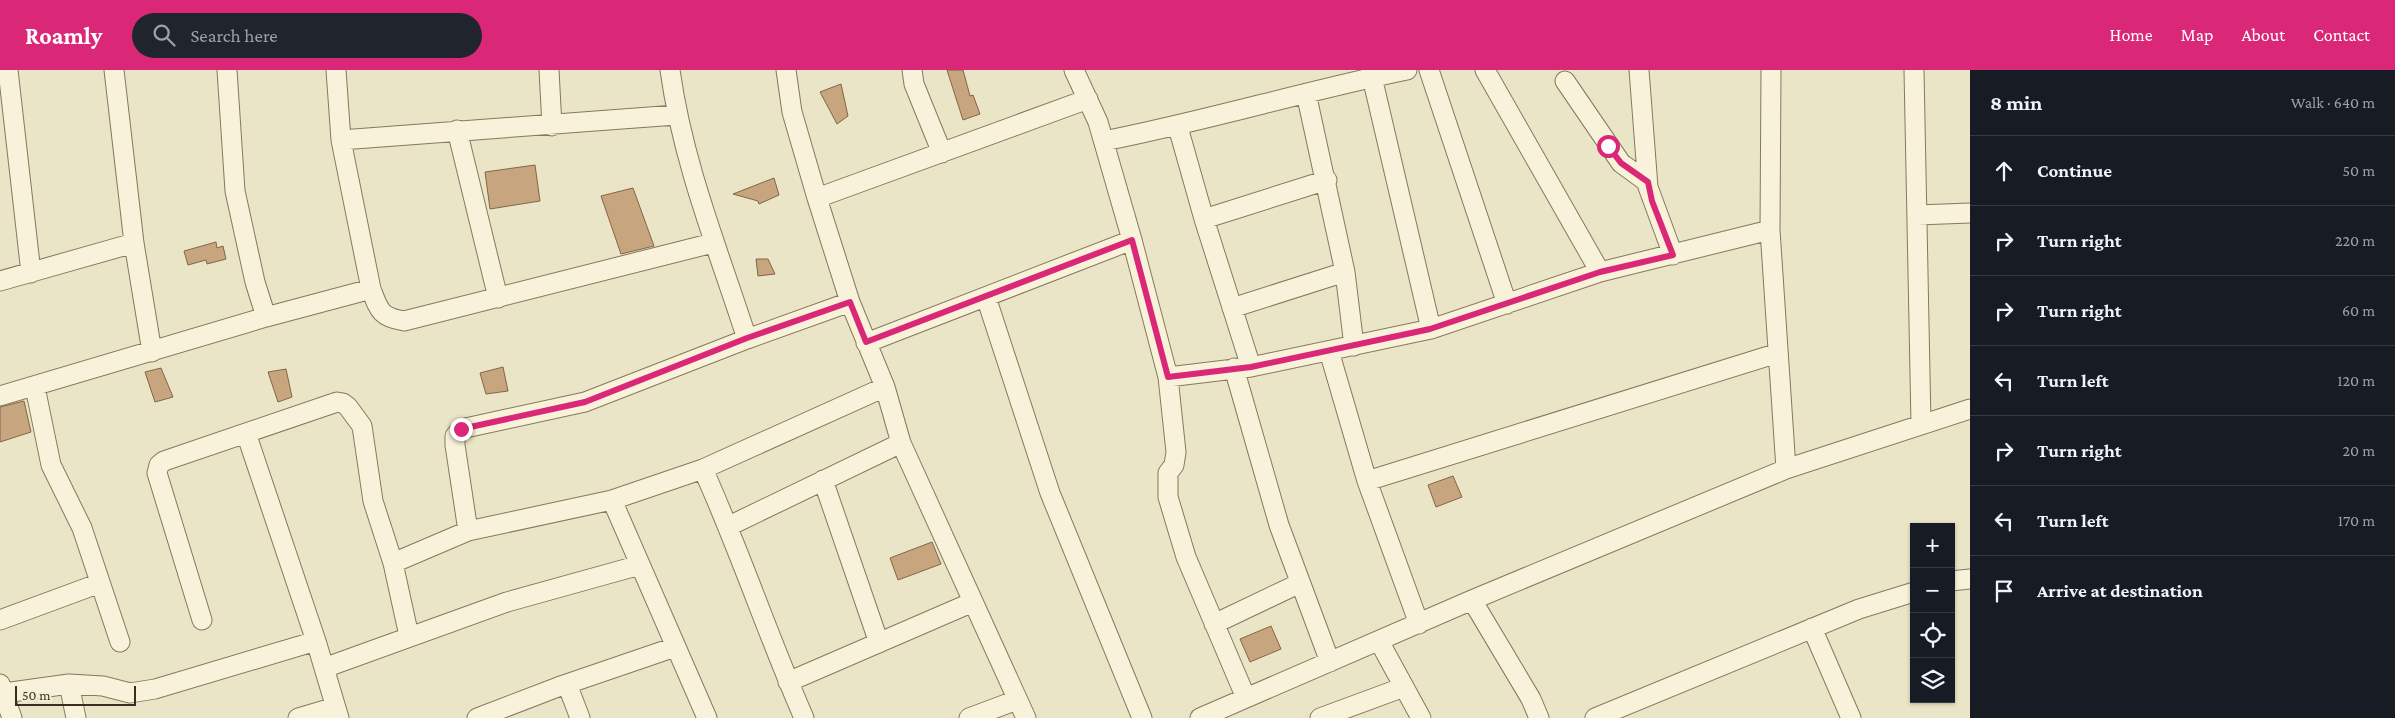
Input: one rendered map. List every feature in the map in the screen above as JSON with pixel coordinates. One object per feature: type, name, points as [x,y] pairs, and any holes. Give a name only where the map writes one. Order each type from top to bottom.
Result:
[{"type":"street","points":[[8,70],[31,273]]},
{"type":"street","points":[[114,70],[134,243],[152,352]]},
{"type":"street","points":[[226,70],[235,191],[254,282],[266,318]]},
{"type":"street","points":[[336,70],[341,140],[371,289],[379,311],[389,318],[404,322],[713,244]]},
{"type":"street","points":[[549,70],[552,126]]},
{"type":"street","points":[[670,70],[676,115],[713,244],[725,272],[747,338]]},
{"type":"street","points":[[786,70],[792,112],[817,198],[850,302],[885,387],[901,443],[1026,718]]},
{"type":"street","points":[[912,70],[914,84],[942,153]]},
{"type":"street","points":[[1074,70],[1088,99],[1104,141],[1168,377],[1176,452],[1174,465],[1168,473],[1168,497],[1186,557],[1246,698]]},
{"type":"street","points":[[1104,141],[1178,127],[1306,93],[1407,70]]},
{"type":"street","points":[[1429,70],[1507,304]]},
{"type":"street","points":[[1485,70],[1600,272]]},
{"type":"street","points":[[1639,70],[1648,182],[1652,201],[1673,255]]},
{"type":"street","points":[[1771,70],[1770,230],[1786,470]]},
{"type":"street","points":[[1914,70],[1921,425]]},
{"type":"street","points":[[1372,77],[1430,329]]},
{"type":"street","points":[[1565,81],[1621,163],[1648,182]]},
{"type":"street","points":[[1306,93],[1327,180],[1344,272],[1354,346]]},
{"type":"street","points":[[817,198],[1088,99]]},
{"type":"street","points":[[341,140],[457,130],[552,126],[676,115]]},
{"type":"street","points":[[1178,127],[1232,308],[1242,368],[1278,525],[1330,662]]},
{"type":"street","points":[[457,130],[498,298]]},
{"type":"street","points":[[1204,219],[1327,180]]},
{"type":"street","points":[[1917,215],[1970,213]]},
{"type":"street","points":[[1168,377],[1242,368],[1430,329],[1600,272],[1770,230]]},
{"type":"street","points":[[866,342],[1132,240]]},
{"type":"street","points":[[0,281],[134,243]]},
{"type":"street","points":[[1232,308],[1344,272]]},
{"type":"street","points":[[0,396],[371,289]]},
{"type":"street","points":[[986,297],[1050,493],[1142,718]]},
{"type":"street","points":[[468,531],[455,445],[455,436],[461,429],[585,402],[747,338],[850,302]]},
{"type":"street","points":[[1329,351],[1367,481],[1419,624]]},
{"type":"street","points":[[1367,481],[1778,353]]},
{"type":"street","points":[[35,387],[51,465],[82,528],[120,642]]},
{"type":"street","points":[[393,564],[468,531],[612,500],[703,469],[885,387]]},
{"type":"street","points":[[202,620],[157,474],[159,465],[164,461],[331,403],[343,403],[362,426],[373,501],[393,564],[409,636]]},
{"type":"street","points":[[1204,717],[1472,600],[1786,470],[1970,409]]},
{"type":"street","points":[[246,433],[316,641],[337,712],[298,718]]},
{"type":"street","points":[[729,526],[901,443]]},
{"type":"street","points":[[703,469],[729,526],[788,682],[804,718]]},
{"type":"street","points":[[823,480],[879,642]]},
{"type":"street","points":[[612,500],[707,718]]},
{"type":"street","points":[[324,668],[507,602],[640,565]]},
{"type":"street","points":[[1955,581],[1970,579]]},
{"type":"street","points":[[0,620],[100,583]]},
{"type":"street","points":[[1214,624],[1300,583]]},
{"type":"street","points":[[1595,718],[1859,609],[1910,593]]},
{"type":"street","points":[[1472,600],[1532,699],[1539,718]]},
{"type":"street","points":[[788,682],[973,602]]},
{"type":"street","points":[[1812,628],[1851,718]]},
{"type":"street","points":[[12,718],[2,689],[69,684],[103,686],[130,693],[155,689],[316,641]]},
{"type":"street","points":[[1379,641],[1421,718]]},
{"type":"street","points":[[477,718],[567,684],[675,647]]},
{"type":"street","points":[[69,684],[76,718]]},
{"type":"street","points":[[567,684],[580,718]]},
{"type":"street","points":[[1320,718],[1404,687]]},
{"type":"street","points":[[969,718],[1017,700]]},
{"type":"building","points":[[947,70],[963,70],[970,96],[973,95],[980,114],[963,120]]},
{"type":"building","points":[[841,84],[848,116],[837,124],[820,92]]},
{"type":"building","points":[[535,165],[540,201],[490,209],[485,172]]},
{"type":"building","points":[[774,178],[779,195],[759,204],[758,201],[733,194]]},
{"type":"building","points":[[633,188],[654,246],[621,254],[601,196]]},
{"type":"building","points":[[216,242],[217,248],[223,246],[226,259],[207,264],[206,260],[188,265],[184,251]]},
{"type":"building","points":[[756,259],[768,259],[775,274],[758,276]]},
{"type":"building","points":[[503,367],[508,391],[486,394],[480,373]]},
{"type":"building","points":[[161,368],[173,397],[155,402],[145,372]]},
{"type":"building","points":[[286,369],[292,397],[278,402],[268,372]]},
{"type":"building","points":[[24,401],[31,432],[0,442],[0,407]]},
{"type":"building","points":[[1453,476],[1462,497],[1436,507],[1428,485]]},
{"type":"building","points":[[932,542],[941,564],[898,580],[890,558]]},
{"type":"building","points":[[1271,626],[1281,649],[1250,662],[1240,639]]},
{"type":"route","points":[[461,429],[585,402],[747,338],[850,302],[866,342],[1132,240],[1168,377],[1251,367],[1430,329],[1600,272],[1673,255],[1652,201],[1648,182],[1621,163],[1608,146]]}]
